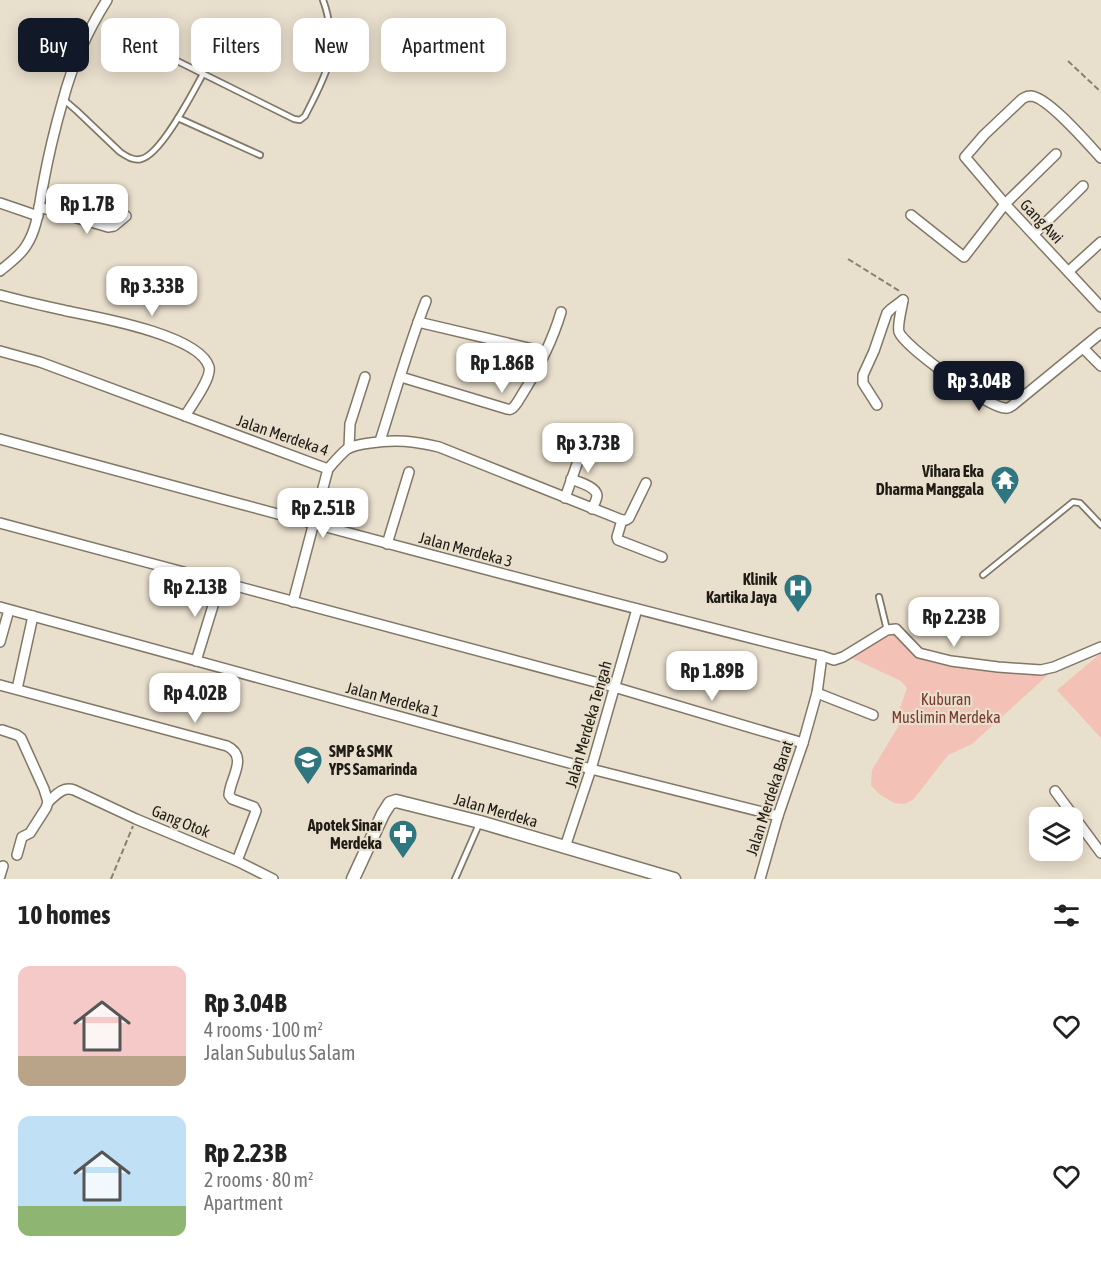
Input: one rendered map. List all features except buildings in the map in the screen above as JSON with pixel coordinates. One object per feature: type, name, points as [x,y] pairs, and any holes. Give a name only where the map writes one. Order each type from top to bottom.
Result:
[{"type":"street","points":[[0,271],[22,253],[31,237],[63,99],[96,17],[107,0]]},
{"type":"street","name":"Gang Awi","points":[[1101,158],[1049,105],[1029,96],[1022,99],[966,155],[966,159],[1005,204],[1101,307]]},
{"type":"street","points":[[911,215],[964,257],[1005,204],[1056,154]]},
{"type":"street","points":[[1034,234],[1083,186]]},
{"type":"street","points":[[0,203],[108,227],[114,226],[126,216]]},
{"type":"street","points":[[1069,271],[1101,242]]},
{"type":"street","points":[[0,295],[135,326],[193,348],[206,361],[209,368],[208,376],[185,416]]},
{"type":"street","points":[[903,300],[898,328],[906,341],[946,374],[988,402],[1004,408],[1013,405],[1101,333]]},
{"type":"street","points":[[877,405],[863,383],[862,375],[874,351],[887,313],[903,300]]},
{"type":"street","points":[[380,441],[408,348],[426,301]]},
{"type":"street","points":[[401,377],[507,410],[511,409],[530,382],[551,340],[561,312]]},
{"type":"street","points":[[418,322],[545,352]]},
{"type":"street","points":[[1083,348],[1101,366]]},
{"type":"street","name":"Jalan Merdeka 4","points":[[0,351],[40,362],[328,469],[349,448],[357,445],[380,441],[417,442],[439,447],[622,520]]},
{"type":"street","points":[[349,448],[350,424],[365,376]]},
{"type":"street","name":"Jalan Merdeka 3","points":[[0,439],[313,524],[822,656]]},
{"type":"street","points":[[565,498],[585,441]]},
{"type":"street","points":[[293,602],[328,469]]},
{"type":"street","points":[[387,543],[409,471]]},
{"type":"street","points":[[572,479],[591,487],[595,492],[597,495],[592,509]]},
{"type":"street","points":[[646,483],[629,518],[622,520],[616,537],[618,540],[662,557]]},
{"type":"street","points":[[0,523],[614,687],[803,743]]},
{"type":"street","points":[[196,661],[220,583]]},
{"type":"street","points":[[0,642],[4,609]]},
{"type":"street","name":"Jalan Merdeka 1","points":[[4,609],[591,769],[778,816]]},
{"type":"street","name":"Jalan Merdeka Tengah","points":[[566,847],[637,609]]},
{"type":"street","points":[[17,689],[33,616]]},
{"type":"street","points":[[822,656],[834,660],[843,657],[887,630],[896,629],[919,653],[951,661],[998,667],[1041,670],[1054,667],[1101,647]]},
{"type":"street","name":"Jalan Merdeka Barat","points":[[760,879],[817,693],[822,656]]},
{"type":"street","points":[[0,685],[232,749],[237,754],[238,762],[229,795],[232,799],[253,806],[256,812],[237,861]]},
{"type":"street","points":[[817,693],[873,715]]},
{"type":"street","points":[[2,730],[21,738],[48,802],[30,833],[22,837],[17,855]]},
{"type":"street","name":"Gang Otok","points":[[48,802],[64,789],[69,788],[273,879]]},
{"type":"street","points":[[1055,791],[1101,853]]},
{"type":"street","name":"Jalan Merdeka","points":[[353,879],[383,814],[390,803],[401,801],[674,879]]},
{"type":"street","points":[[0,876],[3,866]]},
{"type":"lane","points":[[179,62],[294,119],[303,119],[328,64],[330,37],[324,0]]},
{"type":"lane","points":[[63,99],[120,152],[134,159],[141,159],[150,155],[178,118],[203,74]]},
{"type":"lane","points":[[178,118],[260,155]]},
{"type":"lane","points":[[982,575],[1073,502],[1080,503],[1101,525]]},
{"type":"lane","points":[[879,597],[887,630]]},
{"type":"lane","points":[[455,879],[480,822]]},
{"type":"path","points":[[1068,61],[1101,92]]},
{"type":"path","points":[[848,259],[898,290],[903,300]]},
{"type":"path","points":[[111,879],[136,819]]},
{"type":"green space","name":"Kuburan Muslimin Merdeka","points":[[894,635],[918,656],[941,665],[1050,673],[972,744],[948,755],[913,800],[904,804],[894,803],[879,794],[871,785],[872,770],[898,727],[900,708],[907,688],[901,681],[852,658]]},
{"type":"green space","points":[[1101,653],[1101,738],[1057,690]]},
{"type":"place","name":"Vihara Eka Dharma Manggala","points":[[1005,506]]},
{"type":"place","name":"Klinik Kartika Jaya","points":[[798,614]]},
{"type":"place","name":"SMP & SMK YPS Samarinda","points":[[308,786]]},
{"type":"place","name":"Apotek Sinar Merdeka","points":[[403,860]]}]
